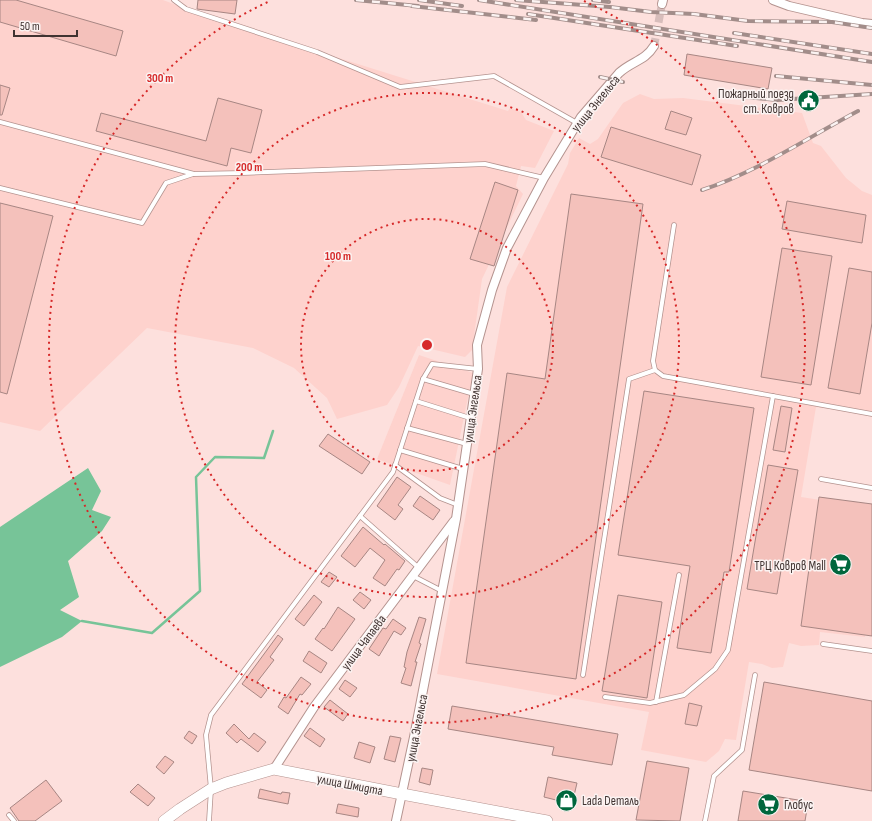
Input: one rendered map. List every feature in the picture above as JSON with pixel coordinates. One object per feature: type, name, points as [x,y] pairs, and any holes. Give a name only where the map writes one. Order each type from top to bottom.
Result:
[{"type":"main road","name":"улица Шмидта","points":[[164,821],[211,789],[274,769],[547,821]]},
{"type":"street","points":[[773,0],[862,23],[872,24]]},
{"type":"street","name":"улица Энгельса","points":[[396,821],[456,519],[478,370],[477,345],[492,290],[507,248],[544,178],[581,117],[624,68],[645,57],[654,46]]},
{"type":"street","name":"улица Чапаева","points":[[274,769],[314,707],[456,519]]},
{"type":"lane","points":[[174,0],[186,9],[317,52],[400,87],[494,76],[577,124]]},
{"type":"lane","points":[[0,122],[194,174],[243,174],[485,164],[544,178]]},
{"type":"lane","points":[[0,188],[142,223],[166,183],[194,174]]},
{"type":"lane","points":[[674,226],[653,361],[655,370],[663,376],[872,414]]},
{"type":"lane","points":[[209,821],[211,789],[206,735],[211,715],[393,472],[423,379],[432,364],[478,370]]},
{"type":"lane","points":[[583,675],[628,378],[655,370]]},
{"type":"lane","points":[[423,379],[475,394]]},
{"type":"lane","points":[[605,697],[650,703],[684,695],[715,670],[728,650],[773,396]]},
{"type":"lane","points":[[416,401],[471,419]]},
{"type":"lane","points":[[407,428],[467,444]]},
{"type":"lane","points":[[400,450],[463,469]]},
{"type":"lane","points":[[395,465],[440,498],[458,505]]},
{"type":"lane","points":[[821,479],[872,488]]},
{"type":"lane","points":[[360,516],[419,568]]},
{"type":"lane","points":[[656,702],[679,575]]},
{"type":"lane","points":[[412,576],[442,591]]},
{"type":"lane","points":[[823,644],[872,651]]},
{"type":"lane","points":[[705,821],[714,776],[742,750],[755,675]]},
{"type":"lane","points":[[9,815],[14,821]]},
{"type":"shaded area","points":[[0,0],[163,0],[214,19],[508,111],[510,108],[521,112],[526,120],[554,131],[535,168],[521,166],[516,186],[523,194],[482,279],[472,350],[465,357],[418,346],[399,387],[387,405],[337,419],[327,398],[294,368],[253,348],[147,328],[40,431],[0,422]]},
{"type":"shaded area","points":[[640,94],[654,99],[683,98],[802,113],[813,143],[821,146],[846,178],[862,191],[872,195],[872,415],[816,407],[801,497],[872,508],[872,577],[865,637],[820,632],[819,645],[801,646],[789,643],[783,667],[772,668],[762,664],[749,662],[736,740],[725,739],[719,751],[706,762],[641,750],[649,712],[437,674],[507,287],[568,164],[570,153],[579,138],[590,144],[598,139],[623,103]]},
{"type":"shaded area","points":[[419,355],[473,373],[450,485],[377,459]]},
{"type":"shaded area","points":[[88,468],[101,491],[92,510],[111,517],[102,531],[68,561],[79,597],[60,610],[82,621],[62,637],[0,667],[0,527]]},
{"type":"building","points":[[0,0],[16,0],[123,31],[116,56],[0,22]]},
{"type":"building","points":[[198,0],[237,0],[235,14],[197,9]]},
{"type":"building","points":[[687,54],[772,68],[768,89],[684,75]]},
{"type":"building","points":[[0,85],[10,88],[2,115],[0,115]]},
{"type":"building","points":[[218,98],[262,110],[251,153],[231,148],[227,166],[96,131],[101,113],[206,141]]},
{"type":"building","points":[[671,111],[692,118],[686,135],[665,129]]},
{"type":"building","points":[[611,127],[701,155],[692,185],[601,157]]},
{"type":"building","points":[[495,182],[518,190],[494,266],[470,259]]},
{"type":"building","points":[[571,194],[643,204],[576,679],[466,663],[507,373],[545,379]]},
{"type":"building","points":[[787,201],[866,215],[862,243],[782,229]]},
{"type":"building","points":[[0,203],[53,216],[7,394],[0,392]]},
{"type":"building","points":[[782,248],[832,256],[811,385],[761,377]]},
{"type":"building","points":[[849,268],[872,272],[872,323],[860,394],[828,388]]},
{"type":"building","points":[[644,391],[754,408],[729,572],[724,572],[711,653],[677,648],[690,566],[618,555]]},
{"type":"building","points":[[781,406],[792,408],[785,452],[773,450]]},
{"type":"building","points":[[328,434],[370,462],[362,474],[319,446]]},
{"type":"building","points":[[768,465],[798,470],[777,594],[747,589]]},
{"type":"building","points":[[397,477],[411,487],[398,505],[403,509],[395,520],[377,506]]},
{"type":"building","points":[[420,496],[440,510],[433,520],[413,506]]},
{"type":"building","name":"ТРЦ Ковров Mall","points":[[819,497],[872,504],[872,636],[801,626]]},
{"type":"building","points":[[363,527],[405,561],[399,570],[397,569],[385,586],[373,578],[385,560],[370,548],[355,567],[341,556]]},
{"type":"building","points":[[329,572],[337,577],[329,587],[321,582]]},
{"type":"building","points":[[360,592],[371,600],[364,609],[353,600]]},
{"type":"building","points":[[314,595],[322,602],[304,626],[295,619]]},
{"type":"building","points":[[618,595],[662,602],[647,698],[602,691]]},
{"type":"building","points":[[338,607],[355,619],[332,651],[315,639],[323,628],[324,629]]},
{"type":"building","points":[[419,617],[426,619],[419,643],[421,644],[415,662],[417,662],[411,686],[401,683],[406,668],[404,667],[407,652]]},
{"type":"building","points":[[393,619],[406,628],[401,635],[394,631],[379,656],[369,649],[383,628],[386,629]]},
{"type":"building","points":[[278,635],[283,639],[270,657],[274,660],[257,682],[267,690],[261,698],[242,684]]},
{"type":"building","points":[[309,651],[327,663],[321,673],[303,661]]},
{"type":"building","points":[[301,677],[311,684],[302,695],[300,694],[288,714],[278,707],[284,697],[286,698]]},
{"type":"building","points":[[345,680],[357,688],[350,697],[339,689]]},
{"type":"building","points":[[764,682],[872,701],[872,791],[749,770]]},
{"type":"building","points":[[330,700],[348,714],[343,721],[324,707]]},
{"type":"building","points":[[689,703],[702,706],[697,726],[685,724]]},
{"type":"building","points":[[452,706],[618,734],[612,765],[552,755],[554,747],[448,729]]},
{"type":"building","points":[[234,724],[249,739],[254,733],[266,742],[258,752],[241,739],[237,743],[226,733]]},
{"type":"building","points":[[310,728],[325,739],[320,747],[304,736]]},
{"type":"building","points":[[189,731],[197,736],[192,744],[184,738]]},
{"type":"building","points":[[390,736],[401,738],[395,762],[384,759]]},
{"type":"building","points":[[359,742],[375,747],[370,763],[354,758]]},
{"type":"building","points":[[165,756],[174,762],[164,774],[156,767]]},
{"type":"building","points":[[647,761],[689,768],[680,821],[636,820]]},
{"type":"building","points":[[422,768],[433,770],[430,785],[419,782]]},
{"type":"building","points":[[548,777],[577,783],[572,804],[544,797]]},
{"type":"building","points":[[46,780],[62,801],[35,821],[19,821],[10,808]]},
{"type":"building","points":[[138,784],[155,798],[148,806],[130,792]]},
{"type":"building","points":[[260,789],[281,794],[282,792],[290,793],[288,804],[258,798]]},
{"type":"building","name":"Глобус","points":[[743,791],[798,800],[797,807],[807,809],[805,821],[738,821]]},
{"type":"building","points":[[338,804],[359,808],[358,817],[336,813]]},
{"type":"waterway","points":[[82,621],[152,633],[200,591],[196,477],[215,457],[264,458],[273,431]]},
{"type":"tunnel","points":[[654,46],[662,4]]},
{"type":"railway","points":[[356,0],[418,6]]},
{"type":"railway","points":[[419,0],[462,6]]},
{"type":"railway","points":[[479,0],[872,62]]},
{"type":"railway","points":[[516,0],[610,7],[651,12],[694,14],[748,21],[832,22],[872,28]]},
{"type":"railway","points":[[593,0],[609,2]]},
{"type":"railway","points":[[412,6],[536,20]]},
{"type":"railway","points":[[528,14],[737,46]]},
{"type":"railway","points":[[734,33],[872,54]]},
{"type":"railway","points":[[776,76],[872,85]]},
{"type":"railway","points":[[600,77],[623,82]]},
{"type":"railway","points":[[734,96],[777,100],[872,94]]},
{"type":"railway","points":[[702,190],[722,183],[782,154],[858,111]]},
{"type":"place","name":"Пожарный поезд ст. Ковров","points":[[809,100]]},
{"type":"place","name":"ТРЦ Ковров Mall","points":[[841,565]]},
{"type":"place","name":"Lada Dеталь","points":[[567,800]]},
{"type":"place","name":"Глобус","points":[[769,804]]}]
